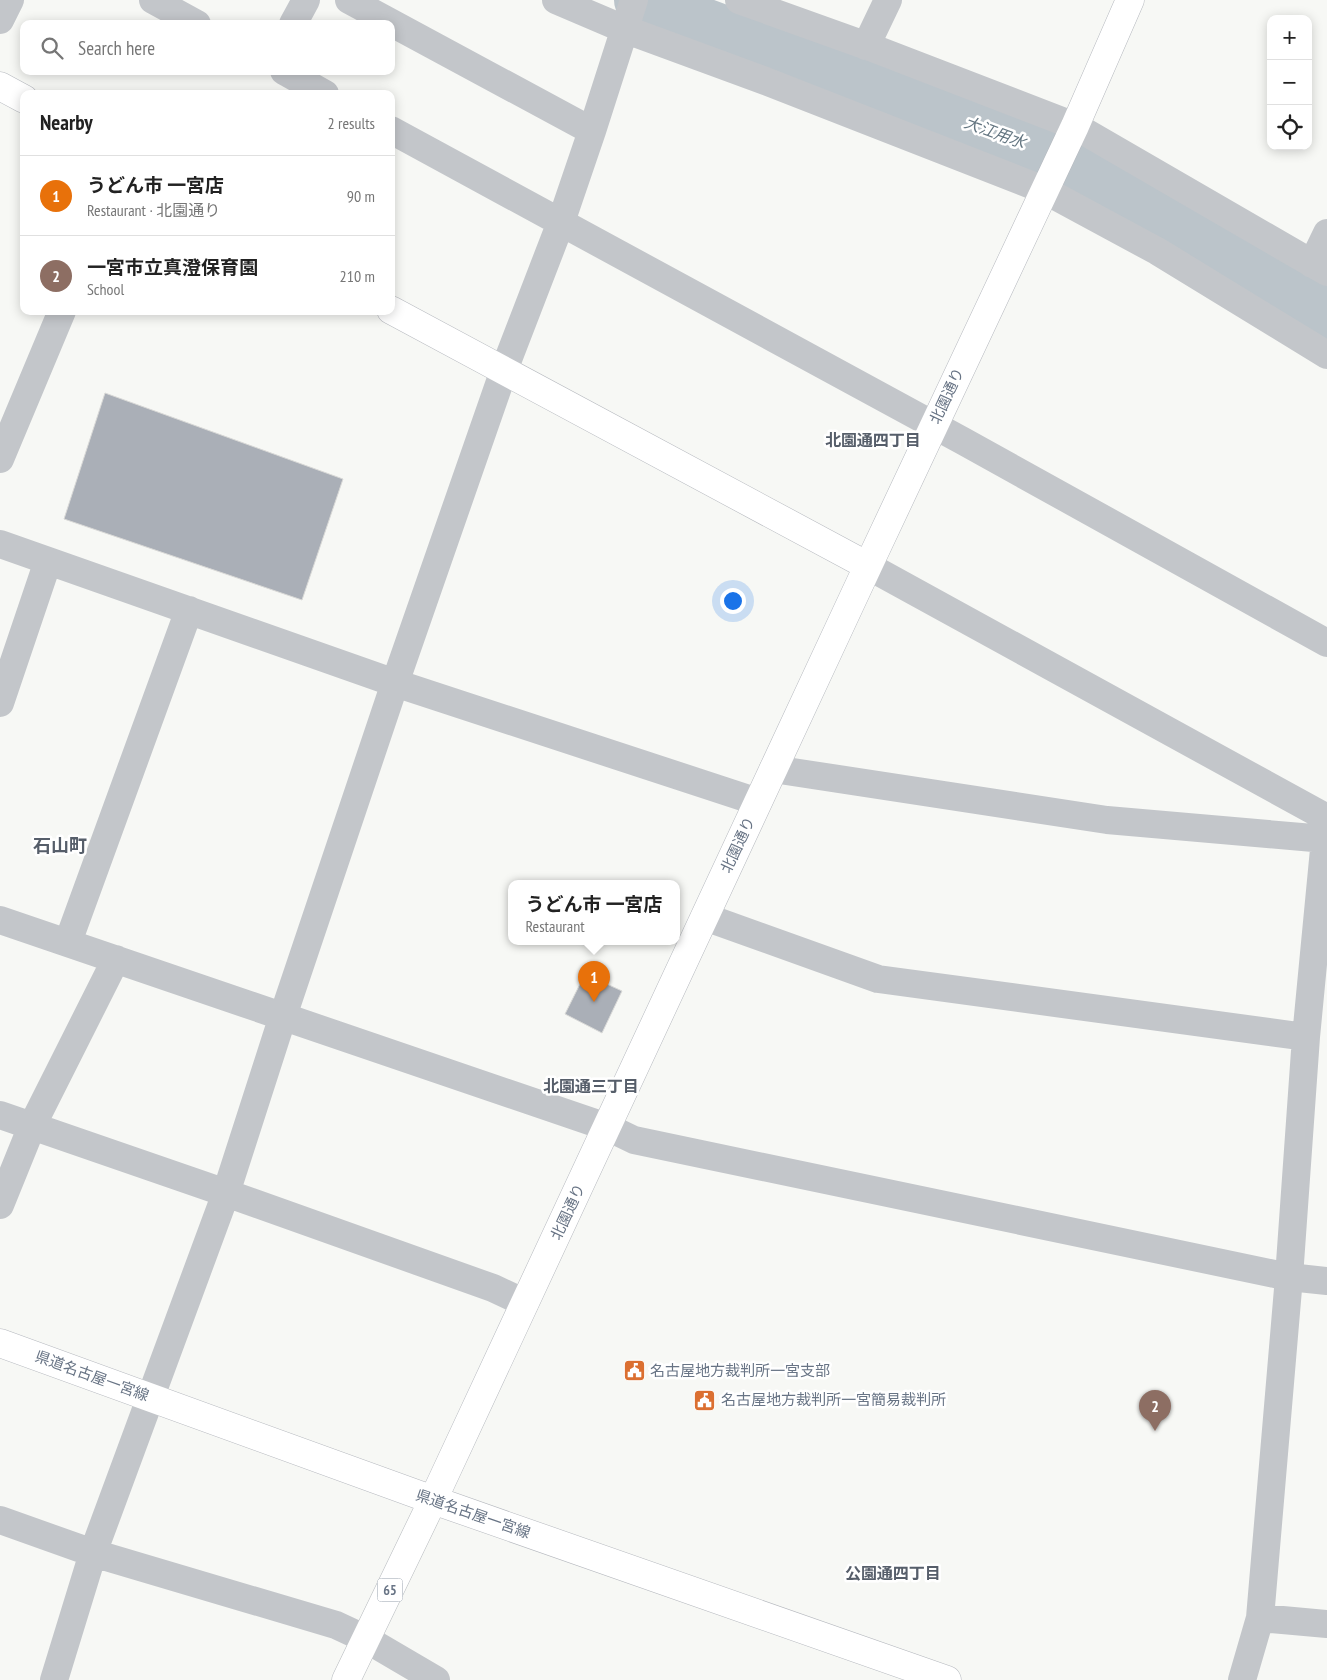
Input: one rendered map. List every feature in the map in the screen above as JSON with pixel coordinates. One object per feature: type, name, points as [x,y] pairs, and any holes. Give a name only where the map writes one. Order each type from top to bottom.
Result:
[{"type":"street","points":[[0,20],[10,0]]},
{"type":"street","points":[[153,0],[190,20]]},
{"type":"street","points":[[295,20],[306,0]]},
{"type":"street","points":[[349,0],[386,20]]},
{"type":"street","points":[[556,0],[628,17],[760,79],[1044,190],[1157,251],[1327,355]]},
{"type":"street","points":[[740,0],[1075,126],[1320,268],[1327,233]]},
{"type":"street","points":[[866,46],[888,0]]},
{"type":"street","name":"北園通り","points":[[433,1500],[1075,126],[1130,0]]},
{"type":"street","points":[[54,1680],[93,1553],[226,1193],[282,1016],[394,683],[504,370],[561,222],[628,17]]},
{"type":"street","points":[[395,25],[592,131]]},
{"type":"street","points":[[291,75],[318,90]]},
{"type":"street","points":[[0,86],[20,98]]},
{"type":"street","points":[[395,132],[1327,643]]},
{"type":"street","points":[[395,312],[868,566],[1326,823]]},
{"type":"street","points":[[0,460],[60,315]]},
{"type":"street","points":[[0,544],[394,683],[758,802]]},
{"type":"street","points":[[0,703],[48,561]]},
{"type":"street","points":[[68,942],[190,610]]},
{"type":"street","points":[[773,769],[1108,820],[1326,823]]},
{"type":"street","points":[[1242,1680],[1260,1618],[1289,1277],[1306,1037],[1326,823]]},
{"type":"street","points":[[705,917],[878,979],[1306,1037]]},
{"type":"street","points":[[0,920],[607,1127],[634,1140],[1289,1277],[1327,1281]]},
{"type":"street","points":[[0,1204],[32,1126],[116,959]]},
{"type":"street","points":[[0,1114],[493,1288],[525,1303]]},
{"type":"street","name":"県道名古屋一宮線","points":[[0,1343],[433,1500],[947,1680]]},
{"type":"street","name":"65","points":[[346,1680],[433,1500]]},
{"type":"street","points":[[0,1520],[93,1553],[336,1624],[366,1639],[436,1680]]},
{"type":"street","points":[[0,1533],[93,1553]]},
{"type":"street","points":[[1260,1618],[1327,1624]]},
{"type":"building","points":[[105,393],[343,479],[302,600],[64,519]]},
{"type":"building","points":[[585,974],[622,991],[602,1033],[565,1014]]},
{"type":"waterway","name":"大江用水","points":[[641,0],[666,11],[1064,158],[1327,312]]},
{"type":"place","name":"うどん市 一宮店","points":[[594,1002]]},
{"type":"place","name":"名古屋地方裁判所一宮支部","points":[[634,1371]]},
{"type":"place","name":"名古屋地方裁判所一宮簡易裁判所","points":[[705,1400]]},
{"type":"place","name":"一宮市立真澄保育園","points":[[1155,1431]]},
{"type":"district","name":"北園通四丁目","points":[[873,440]]},
{"type":"district","name":"石山町","points":[[60,846]]},
{"type":"district","name":"北園通三丁目","points":[[591,1086]]},
{"type":"district","name":"公園通四丁目","points":[[893,1573]]}]
